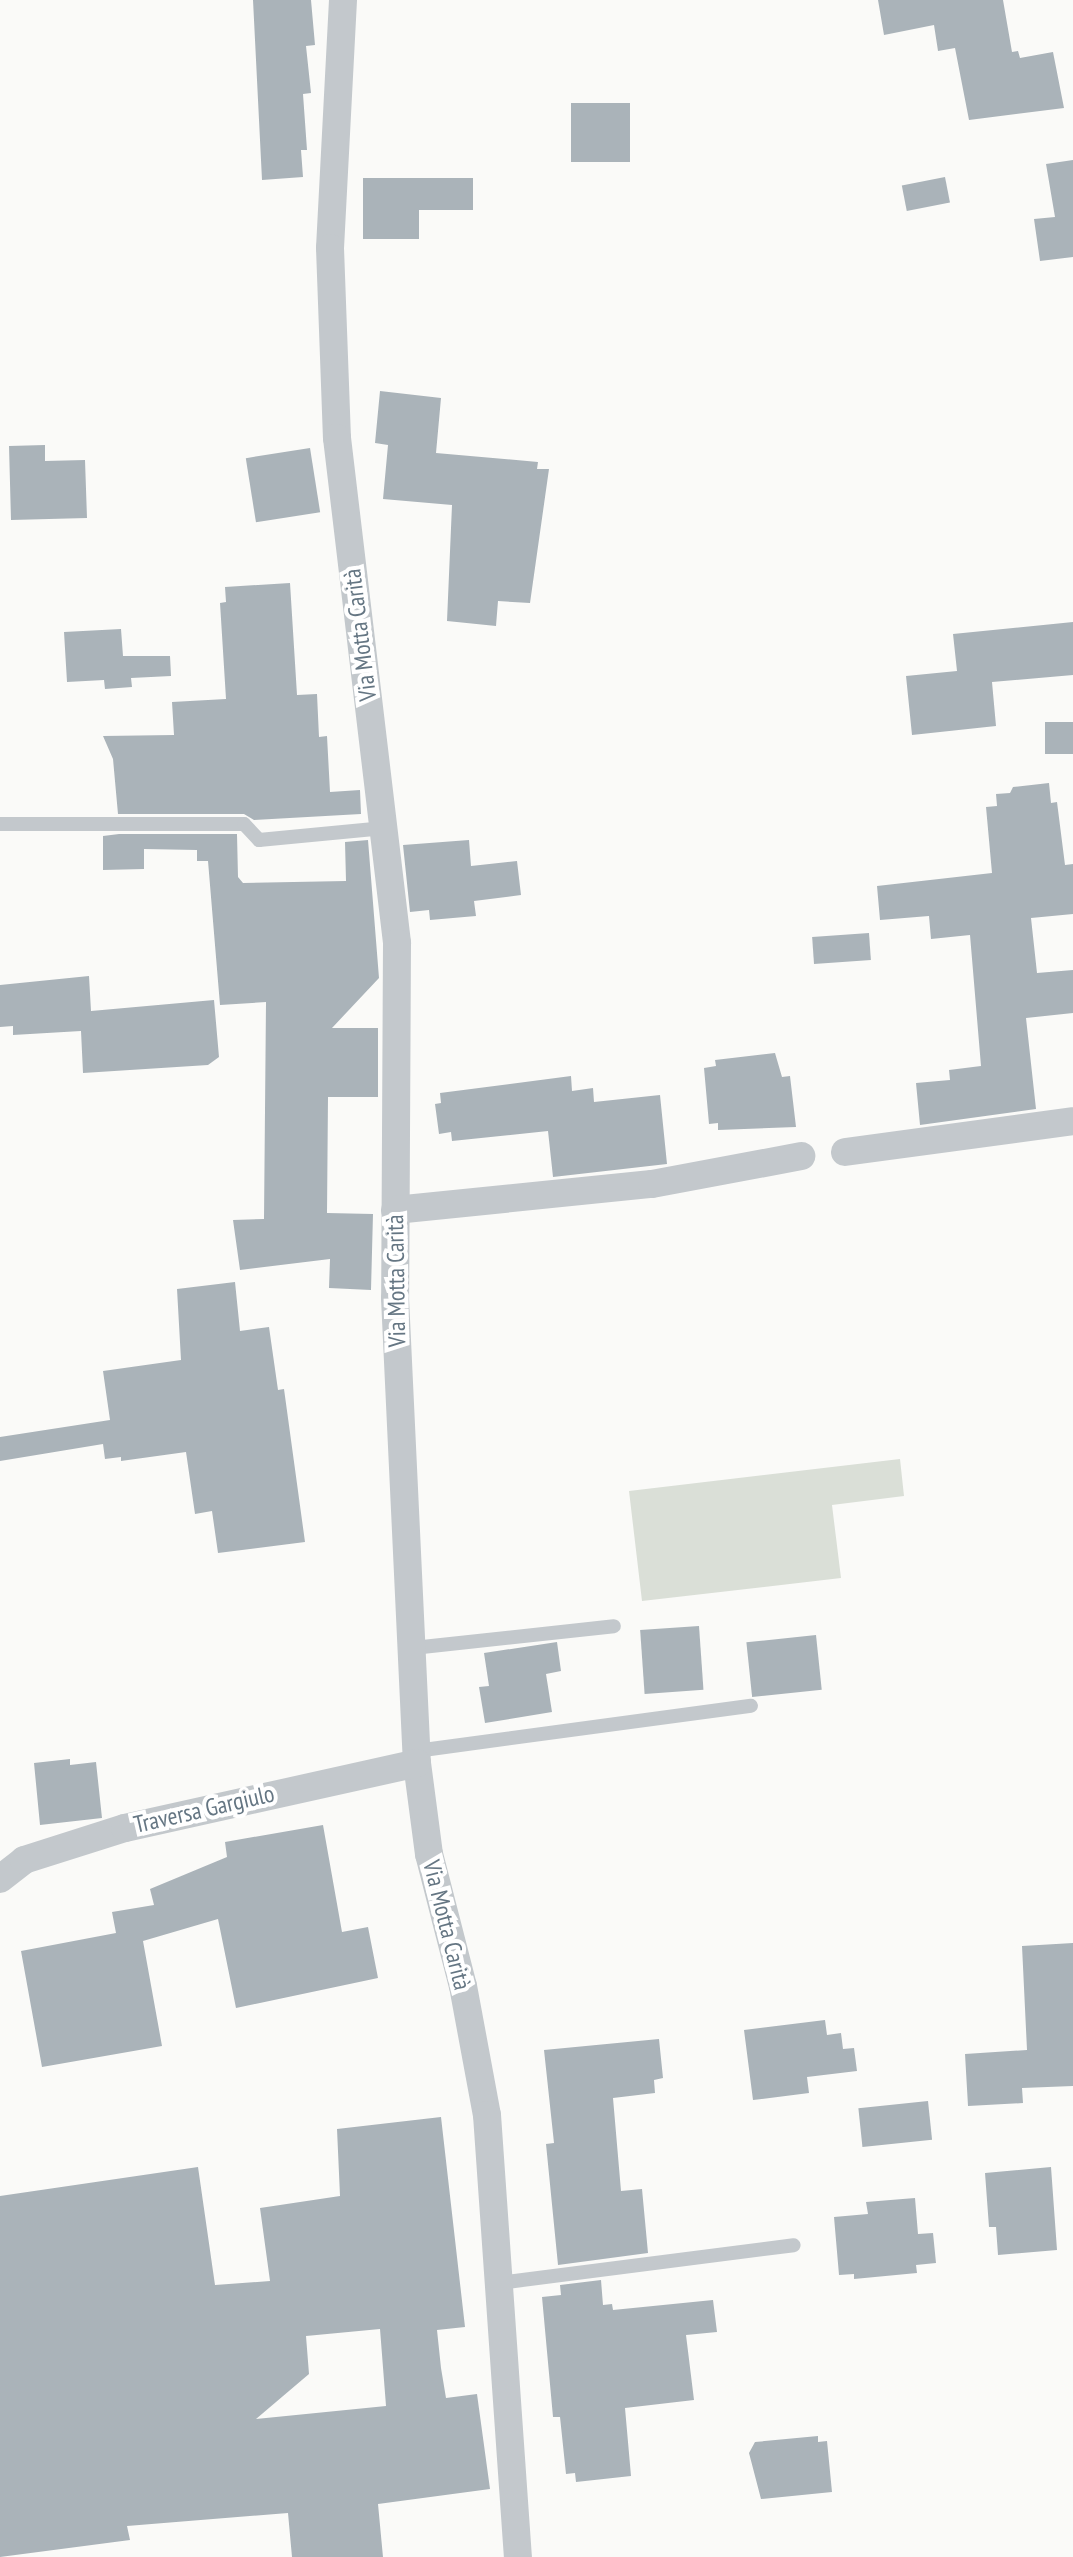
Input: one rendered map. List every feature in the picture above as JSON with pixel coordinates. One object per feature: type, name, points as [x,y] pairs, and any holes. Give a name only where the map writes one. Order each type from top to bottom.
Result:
[{"type":"street","name":"Via Motta Carità","points":[[343,0],[330,248],[337,438],[397,943],[395,1298],[417,1757],[429,1854],[463,1986],[487,2115],[518,2557]]},
{"type":"street","points":[[845,1152],[1073,1121]]},
{"type":"street","points":[[395,1210],[652,1184],[801,1156]]},
{"type":"street","name":"Traversa Gargiulo","points":[[0,1879],[24,1860],[125,1828],[417,1757]]},
{"type":"lane","points":[[0,824],[244,824],[259,840],[384,828]]},
{"type":"lane","points":[[413,1648],[614,1626]]},
{"type":"lane","points":[[417,1757],[751,1706]]},
{"type":"lane","points":[[499,2283],[794,2245]]},
{"type":"shaded area","points":[[900,1459],[904,1496],[832,1505],[841,1578],[642,1601],[629,1491]]},
{"type":"building","points":[[253,0],[311,0],[315,45],[306,46],[311,93],[303,94],[307,150],[301,150],[303,177],[262,180]]},
{"type":"building","points":[[878,0],[1003,0],[1012,52],[1018,51],[1020,58],[1053,52],[1064,108],[969,120],[955,48],[938,51],[934,25],[884,35]]},
{"type":"building","points":[[571,103],[630,103],[630,162],[571,162]]},
{"type":"building","points":[[1073,160],[1073,257],[1040,261],[1034,219],[1055,217],[1046,164]]},
{"type":"building","points":[[945,177],[950,203],[907,211],[902,185]]},
{"type":"building","points":[[363,178],[473,178],[473,210],[419,210],[419,239],[363,239]]},
{"type":"building","points":[[380,391],[441,398],[436,453],[538,462],[537,469],[549,469],[530,603],[498,601],[496,626],[447,621],[452,505],[383,499],[388,445],[375,443]]},
{"type":"building","points":[[45,445],[45,461],[85,460],[87,518],[11,520],[9,446]]},
{"type":"building","points":[[310,448],[320,512],[256,522],[246,458]]},
{"type":"building","points":[[290,583],[297,695],[317,694],[319,737],[327,736],[330,792],[360,790],[361,814],[254,820],[244,814],[118,814],[113,759],[103,736],[174,735],[172,702],[226,699],[220,603],[226,602],[225,587]]},
{"type":"building","points":[[1073,622],[1073,675],[992,682],[996,726],[912,735],[906,676],[957,671],[953,634]]},
{"type":"building","points":[[121,629],[123,656],[170,656],[171,676],[131,678],[132,687],[105,689],[104,680],[67,682],[64,632]]},
{"type":"building","points":[[1045,722],[1073,722],[1073,754],[1045,754]]},
{"type":"building","points":[[1049,783],[1051,803],[1057,802],[1065,865],[1073,864],[1073,914],[1031,918],[1037,973],[1073,970],[1073,1013],[1026,1018],[1036,1109],[920,1125],[916,1083],[950,1080],[949,1070],[981,1066],[970,935],[931,939],[929,916],[880,920],[877,886],[992,873],[986,807],[997,806],[996,794],[1010,793],[1013,787]]},
{"type":"building","points":[[237,834],[238,877],[243,883],[346,881],[345,842],[368,840],[379,978],[332,1028],[378,1028],[378,1097],[328,1097],[327,1213],[373,1214],[371,1290],[329,1288],[330,1259],[240,1270],[233,1220],[264,1219],[266,1002],[220,1005],[208,861],[197,861],[197,850],[144,849],[144,869],[103,870],[103,836]]},
{"type":"building","points":[[469,840],[471,866],[517,861],[521,895],[474,901],[476,916],[430,920],[429,910],[410,912],[403,845]]},
{"type":"building","points":[[869,933],[871,960],[814,964],[812,937]]},
{"type":"building","points":[[89,976],[91,1011],[214,1000],[219,1057],[208,1065],[83,1073],[81,1031],[13,1035],[13,1026],[0,1027],[0,985]]},
{"type":"building","points":[[775,1053],[782,1077],[790,1076],[796,1127],[718,1130],[718,1123],[709,1124],[704,1068],[716,1066],[715,1060]]},
{"type":"building","points":[[571,1076],[572,1091],[593,1088],[594,1102],[660,1095],[667,1164],[553,1177],[548,1131],[452,1141],[451,1132],[439,1134],[435,1104],[441,1103],[440,1093]]},
{"type":"building","points":[[235,1282],[240,1331],[269,1327],[278,1390],[284,1389],[305,1542],[218,1553],[212,1511],[195,1514],[186,1452],[121,1461],[121,1457],[105,1459],[103,1444],[0,1461],[0,1437],[110,1420],[103,1371],[181,1360],[177,1289]]},
{"type":"building","points":[[699,1626],[703,1690],[645,1694],[640,1630]]},
{"type":"building","points":[[816,1635],[822,1690],[752,1697],[746,1642]]},
{"type":"building","points":[[557,1642],[561,1671],[546,1674],[552,1712],[485,1723],[479,1687],[489,1686],[484,1653]]},
{"type":"building","points":[[70,1759],[70,1765],[96,1762],[102,1818],[40,1825],[34,1763]]},
{"type":"building","points":[[323,1825],[342,1932],[368,1927],[378,1978],[236,2008],[218,1919],[143,1941],[162,2046],[42,2067],[21,1951],[116,1933],[112,1912],[154,1905],[150,1889],[227,1857],[225,1842]]},
{"type":"building","points":[[1073,1943],[1073,2086],[1022,2088],[1023,2103],[968,2106],[965,2054],[1027,2050],[1022,1946]]},
{"type":"building","points":[[825,2020],[827,2035],[841,2033],[843,2049],[854,2048],[857,2071],[807,2077],[809,2093],[753,2100],[744,2030]]},
{"type":"building","points":[[659,2039],[663,2078],[654,2080],[655,2093],[613,2098],[621,2191],[642,2189],[648,2253],[558,2265],[546,2144],[554,2143],[544,2050]]},
{"type":"building","points":[[928,2101],[932,2140],[862,2147],[858,2108]]},
{"type":"building","points":[[441,2117],[465,2327],[437,2330],[441,2368],[446,2398],[477,2394],[490,2489],[378,2504],[383,2557],[292,2557],[288,2513],[127,2526],[130,2540],[0,2557],[0,2196],[198,2167],[215,2285],[270,2281],[260,2208],[340,2196],[337,2129]],"holes":[[[380,2329],[386,2406],[256,2419],[309,2374],[306,2336]]]},
{"type":"building","points":[[1051,2167],[1057,2250],[998,2255],[996,2227],[989,2227],[985,2173]]},
{"type":"building","points":[[915,2198],[918,2234],[933,2233],[936,2263],[916,2265],[917,2273],[854,2279],[854,2274],[839,2275],[834,2217],[868,2214],[866,2202]]},
{"type":"building","points":[[601,2280],[603,2305],[612,2304],[613,2310],[713,2300],[717,2332],[686,2335],[694,2400],[625,2408],[631,2476],[576,2482],[575,2473],[566,2474],[560,2417],[553,2417],[542,2297],[561,2295],[560,2285]]},
{"type":"building","points":[[818,2436],[818,2442],[827,2441],[832,2492],[761,2499],[749,2453],[755,2442]]}]
